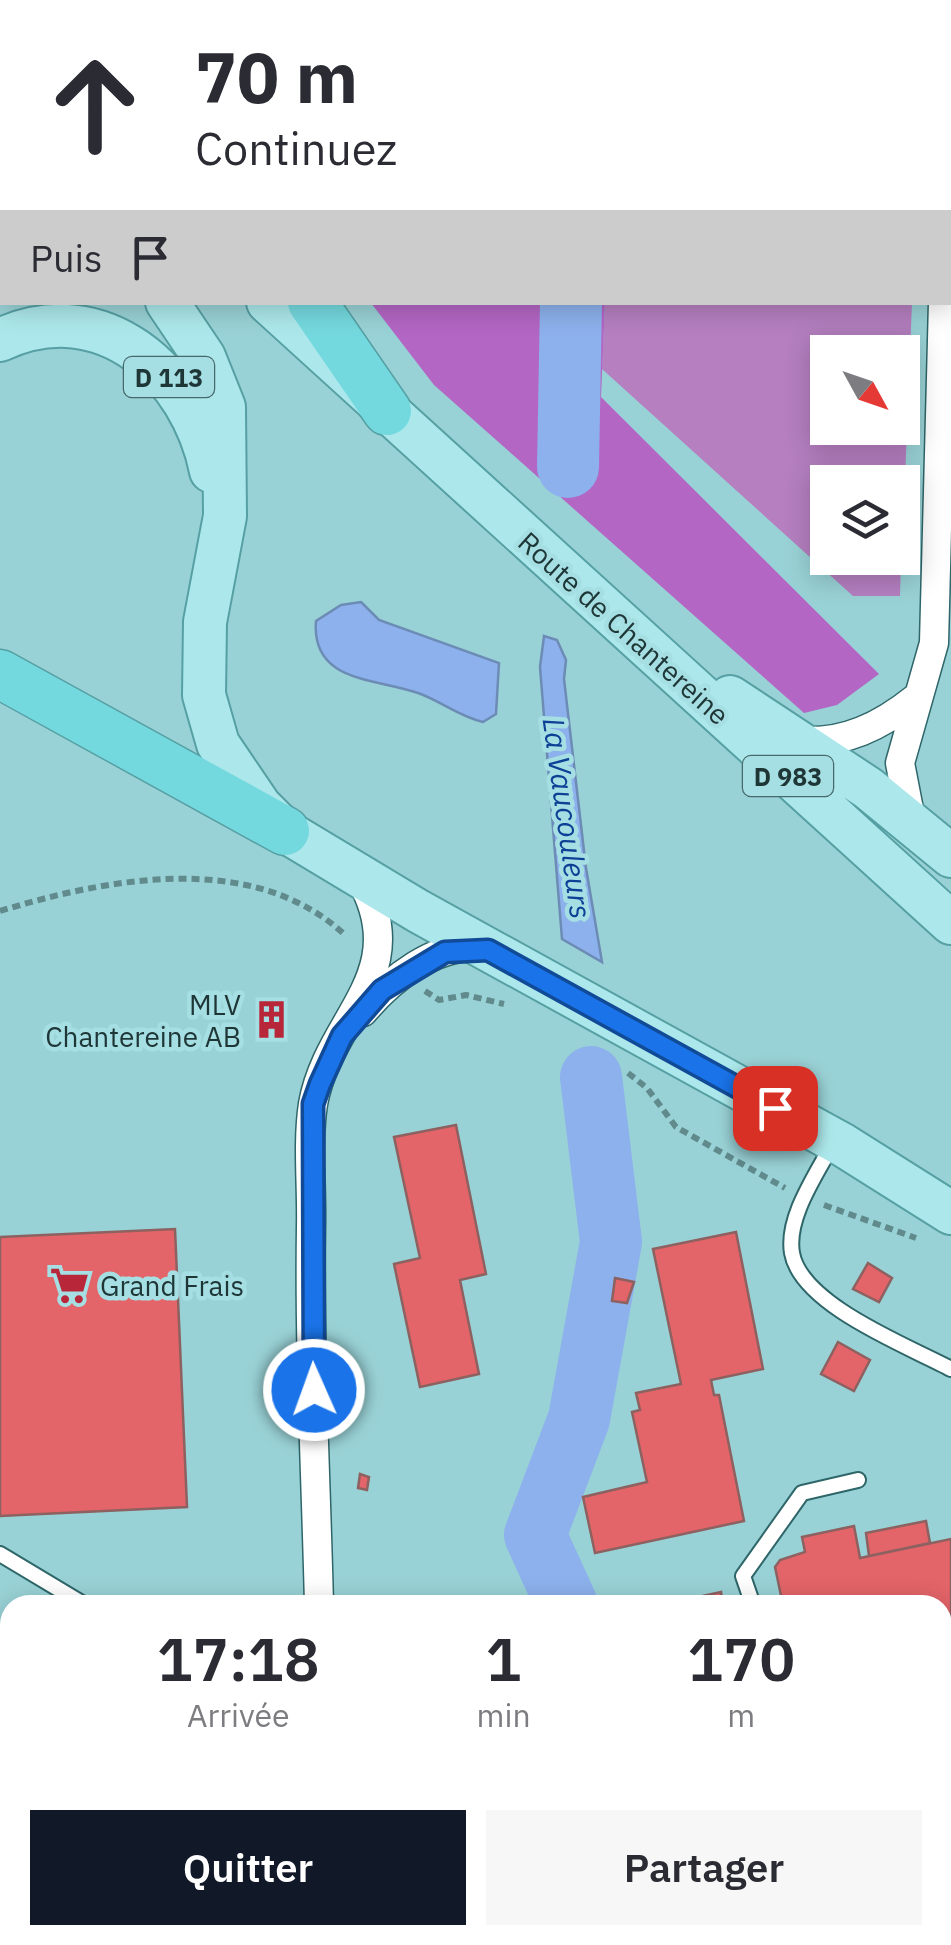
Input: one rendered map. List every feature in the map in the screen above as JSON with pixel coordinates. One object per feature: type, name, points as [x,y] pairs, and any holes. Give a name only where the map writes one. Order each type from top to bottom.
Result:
[{"type":"highway","points":[[314,305],[387,411]]},
{"type":"highway","points":[[0,674],[285,831]]},
{"type":"main road","points":[[168,305],[204,357],[224,407],[227,487],[202,665],[210,722],[228,764],[285,831],[488,950],[838,1143],[951,1191]]},
{"type":"main road","name":"D 983","points":[[271,305],[387,411]]},
{"type":"main road","name":"D 113","points":[[0,340],[34,330],[90,331],[133,348],[156,363],[183,394],[203,438],[216,501],[219,551]]},
{"type":"main road","name":"Route de Chantereine","points":[[387,411],[951,923]]},
{"type":"main road","points":[[624,629],[798,741],[911,820],[951,856]]},
{"type":"main road","points":[[838,1143],[941,1228]]},
{"type":"street","points":[[911,820],[900,763],[934,642],[943,305]]},
{"type":"street","points":[[798,741],[850,737],[894,716],[916,698]]},
{"type":"street","points":[[320,1595],[310,1292],[313,1104],[377,958],[379,918],[359,876]]},
{"type":"street","points":[[342,1036],[382,990],[402,975],[445,952],[488,950]]},
{"type":"lane","points":[[838,1143],[805,1198],[792,1253],[805,1283],[831,1304],[951,1369]]},
{"type":"lane","points":[[750,1595],[743,1576],[802,1493],[858,1480]]},
{"type":"lane","points":[[0,1554],[69,1595]]},
{"type":"path","points":[[0,910],[79,887],[160,878],[256,888],[318,910],[377,958]]},
{"type":"path","points":[[402,975],[439,1000],[466,995],[520,1012]]},
{"type":"path","points":[[613,1064],[647,1088],[676,1127],[805,1198],[941,1228]]},
{"type":"shaded area","points":[[373,305],[605,305],[601,397],[879,674],[837,705],[804,713],[434,385]]},
{"type":"shaded area","points":[[605,305],[912,305],[911,335],[810,335],[810,445],[906,445],[906,465],[810,465],[810,557],[602,369]]},
{"type":"shaded area","points":[[830,575],[901,575],[900,596],[853,596]]},
{"type":"water","points":[[361,602],[379,620],[499,663],[496,714],[483,722],[418,693],[349,675],[335,667],[317,641],[316,621],[341,605]]},
{"type":"water","points":[[544,636],[557,640],[566,660],[564,679],[586,868],[602,962],[562,939],[540,667]]},
{"type":"building","name":"MLV Chantereine AB","points":[[280,1014],[280,1025],[262,1026],[261,1015]]},
{"type":"building","points":[[456,1125],[486,1274],[460,1280],[479,1374],[420,1387],[394,1264],[420,1258],[394,1137]]},
{"type":"building","points":[[175,1229],[187,1507],[0,1516],[0,1237]]},
{"type":"building","points":[[736,1232],[763,1369],[711,1380],[714,1395],[719,1395],[744,1521],[595,1553],[583,1497],[647,1482],[632,1412],[640,1410],[636,1393],[681,1384],[653,1249]]},
{"type":"building","points":[[868,1263],[892,1278],[879,1302],[853,1289]]},
{"type":"building","points":[[615,1278],[634,1282],[627,1303],[612,1301]]},
{"type":"building","points":[[838,1342],[870,1360],[854,1391],[821,1374]]},
{"type":"building","points":[[360,1474],[369,1477],[367,1490],[358,1488]]},
{"type":"building","points":[[926,1521],[930,1543],[869,1556],[866,1533]]},
{"type":"building","points":[[854,1526],[860,1558],[951,1539],[951,1595],[781,1595],[775,1567],[780,1560],[805,1552],[802,1537]]},
{"type":"waterway","name":"La Vaucouleurs","points":[[568,467],[571,305]]},
{"type":"waterway","name":"La Vaucouleurs","points":[[562,1595],[535,1535],[579,1419],[611,1242],[591,1077]]},
{"type":"place","name":"MLV Chantereine AB","points":[[271,1020]]},
{"type":"place","name":"Grand Frais","points":[[70,1285]]},
{"type":"route","points":[[314,1390],[310,1292],[313,1104],[342,1036],[382,990],[420,964],[445,952],[477,947],[488,950],[775,1108]]}]
